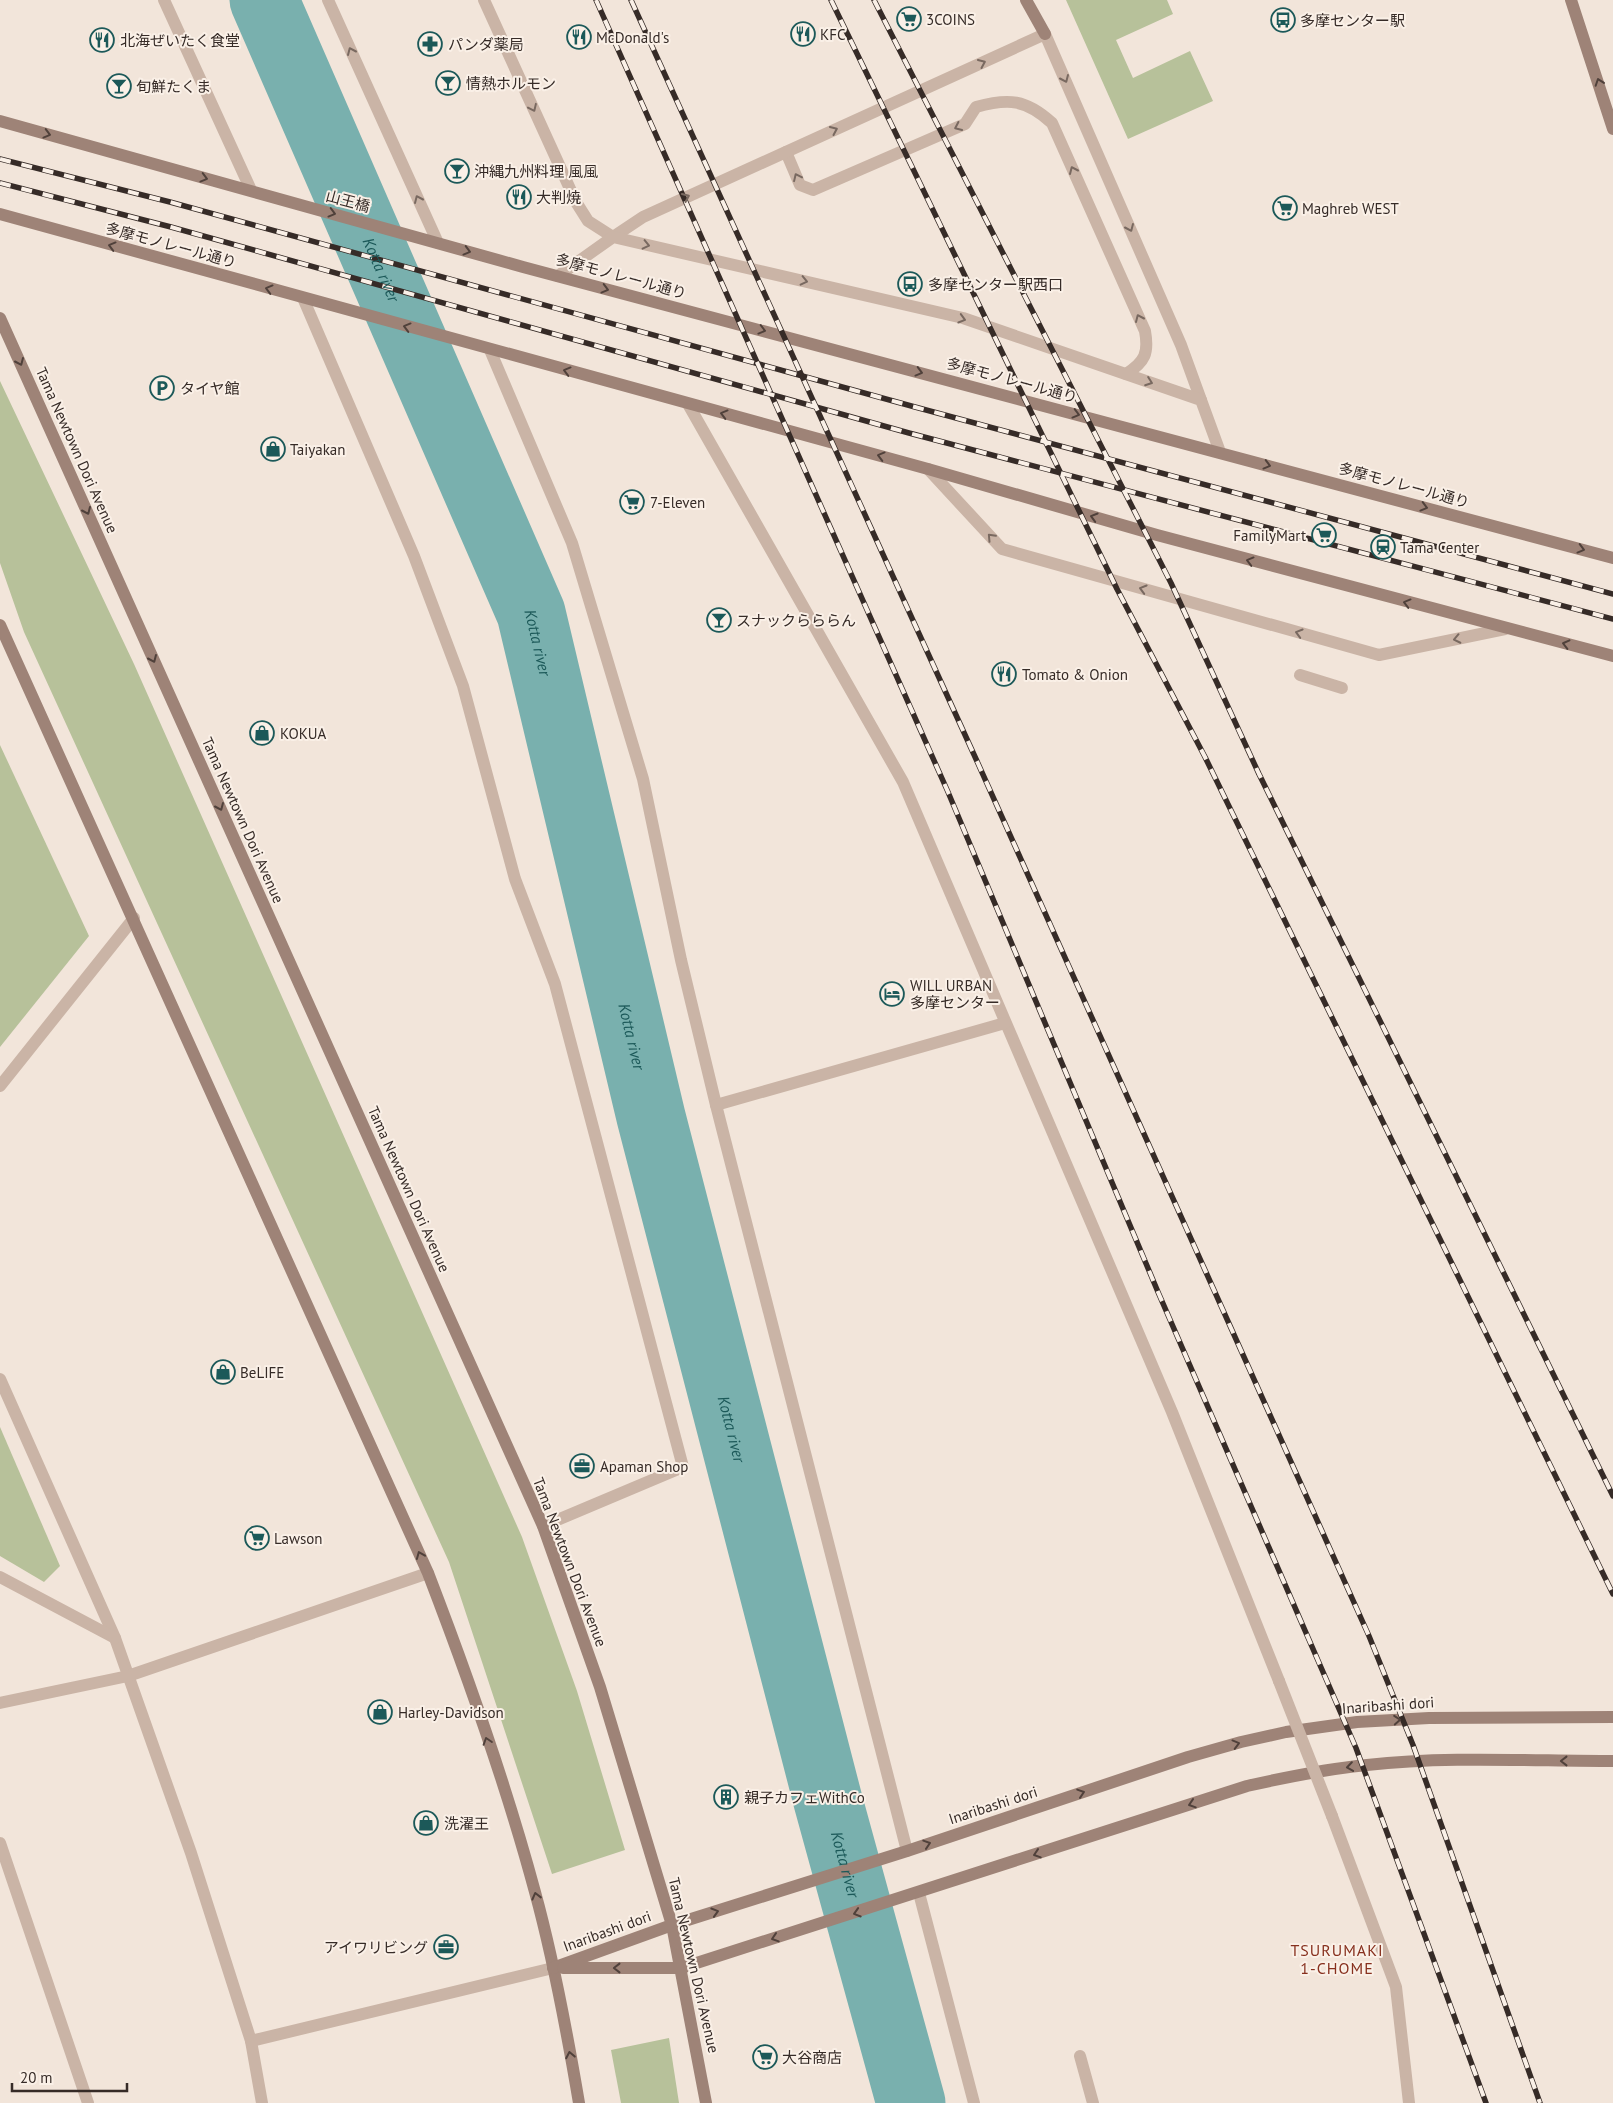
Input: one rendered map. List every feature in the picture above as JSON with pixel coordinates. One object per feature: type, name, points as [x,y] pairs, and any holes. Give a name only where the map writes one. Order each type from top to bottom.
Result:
[{"type":"main road","points":[[1026,0],[1045,34]]},
{"type":"main road","points":[[1571,0],[1613,129]]},
{"type":"main road","points":[[0,121],[251,190]]},
{"type":"main road","name":"山王橋","points":[[251,190],[404,233]]},
{"type":"main road","name":"多摩モノレール通り","points":[[0,214],[490,350]]},
{"type":"main road","name":"多摩モノレール通り","points":[[404,233],[558,276],[1613,558]]},
{"type":"main road","name":"Tama Newtown Dori Avenue","points":[[0,318],[543,1526],[600,1687],[645,1830],[672,1925],[706,2103]]},
{"type":"main road","points":[[490,350],[928,469],[1166,538],[1613,656]]},
{"type":"main road","points":[[0,625],[134,918],[428,1573],[479,1715],[535,1892],[553,1968],[579,2103]]},
{"type":"main road","name":"Inaribashi dori","points":[[553,1968],[672,1925],[881,1860],[1188,1757],[1286,1732],[1356,1722],[1429,1718],[1613,1717]]},
{"type":"main road","name":"Inaribashi dori","points":[[553,1968],[681,1968],[892,1902],[1247,1786],[1298,1774],[1367,1764],[1436,1761],[1613,1761]]},
{"type":"street","points":[[164,0],[251,190]]},
{"type":"street","points":[[328,0],[438,243]]},
{"type":"street","points":[[484,0],[576,202],[588,221],[613,237],[963,318],[1201,400]]},
{"type":"street","points":[[558,276],[643,216],[1045,34],[1181,345],[1220,452]]},
{"type":"street","points":[[786,152],[800,185],[813,190],[965,124],[976,108],[997,101],[1019,102],[1038,110],[1052,123],[1145,331],[1148,344],[1146,358],[1139,366],[1126,374]]},
{"type":"street","points":[[303,298],[414,556],[463,686],[515,879],[555,984],[683,1467],[543,1526]]},
{"type":"street","points":[[490,350],[572,543],[637,760],[681,960],[716,1105],[907,1851]]},
{"type":"street","points":[[688,404],[903,782],[1172,1412],[1332,1816],[1396,1987],[1409,2103]]},
{"type":"street","points":[[928,469],[1002,549],[1379,656],[1505,629]]},
{"type":"street","points":[[1300,675],[1342,688]]},
{"type":"street","points":[[0,1086],[134,918]]},
{"type":"street","points":[[716,1105],[1005,1023]]},
{"type":"street","points":[[0,1379],[114,1638],[128,1676],[191,1853],[251,2041],[262,2103]]},
{"type":"street","points":[[0,1703],[128,1676],[428,1573]]},
{"type":"street","points":[[0,1578],[114,1638]]},
{"type":"street","points":[[0,1842],[88,2103]]},
{"type":"street","points":[[919,1893],[974,2103]]},
{"type":"street","points":[[251,2041],[553,1968]]},
{"type":"street","points":[[1080,2056],[1093,2103]]},
{"type":"green space","points":[[1066,0],[1167,0],[1173,14],[1116,40],[1133,78],[1190,51],[1213,101],[1128,139]]},
{"type":"green space","points":[[0,381],[134,664],[522,1537],[577,1691],[625,1850],[552,1874],[449,1562],[24,632],[0,563]]},
{"type":"green space","points":[[0,745],[89,936],[0,1047]]},
{"type":"green space","points":[[0,1427],[60,1566],[44,1582],[0,1556]]},
{"type":"green space","points":[[669,2038],[679,2103],[621,2103],[611,2050]]},
{"type":"waterway","name":"Kotta river","points":[[264,0],[531,613],[651,1117],[828,1801],[911,2103]]},
{"type":"railway","points":[[596,0],[948,792],[1158,1292],[1356,1748],[1486,2103]]},
{"type":"railway","points":[[631,0],[976,759],[1369,1636],[1413,1745],[1540,2103]]},
{"type":"railway","points":[[831,0],[1117,589],[1205,757],[1613,1594]]},
{"type":"railway","points":[[874,0],[1171,583],[1259,774],[1613,1496]]},
{"type":"railway","points":[[0,159],[170,202],[915,407],[1613,594]]},
{"type":"railway","points":[[0,183],[171,227],[909,433],[1613,619]]},
{"type":"place","name":"3COINS","points":[[909,19]]},
{"type":"place","name":"多摩センター駅","points":[[1283,20]]},
{"type":"place","name":"KFC","points":[[803,34]]},
{"type":"place","name":"McDonald's","points":[[579,37]]},
{"type":"place","name":"北海ぜいたく食堂","points":[[102,40]]},
{"type":"place","name":"パンダ薬局","points":[[430,44]]},
{"type":"place","name":"情熱ホルモン","points":[[448,83]]},
{"type":"place","name":"旬鮮たくま","points":[[119,86]]},
{"type":"place","name":"沖縄九州料理 風風","points":[[457,171]]},
{"type":"place","name":"大判焼","points":[[519,197]]},
{"type":"place","name":"Maghreb WEST","points":[[1285,208]]},
{"type":"place","name":"多摩センター駅西口","points":[[910,284]]},
{"type":"place","name":"タイヤ館","points":[[162,388]]},
{"type":"place","name":"Taiyakan","points":[[273,449]]},
{"type":"place","name":"7-Eleven","points":[[632,502]]},
{"type":"place","name":"FamilyMart","points":[[1324,535]]},
{"type":"place","name":"Tama Center","points":[[1383,547]]},
{"type":"place","name":"スナックらららん","points":[[719,620]]},
{"type":"place","name":"Tomato & Onion","points":[[1004,674]]},
{"type":"place","name":"KOKUA","points":[[262,733]]},
{"type":"place","name":"WILL URBAN 多摩センター","points":[[892,994]]},
{"type":"place","name":"BeLIFE","points":[[223,1372]]},
{"type":"place","name":"Apaman Shop","points":[[582,1466]]},
{"type":"place","name":"Lawson","points":[[257,1538]]},
{"type":"place","name":"Harley-Davidson","points":[[380,1712]]},
{"type":"place","name":"親子カフェWithCo","points":[[726,1797]]},
{"type":"place","name":"洗濯王","points":[[426,1823]]},
{"type":"place","name":"アイワリビング","points":[[446,1947]]},
{"type":"place","name":"大谷商店","points":[[765,2057]]},
{"type":"district","name":"TSURUMAKI 1-CHOME","points":[[1337,1959]]}]
